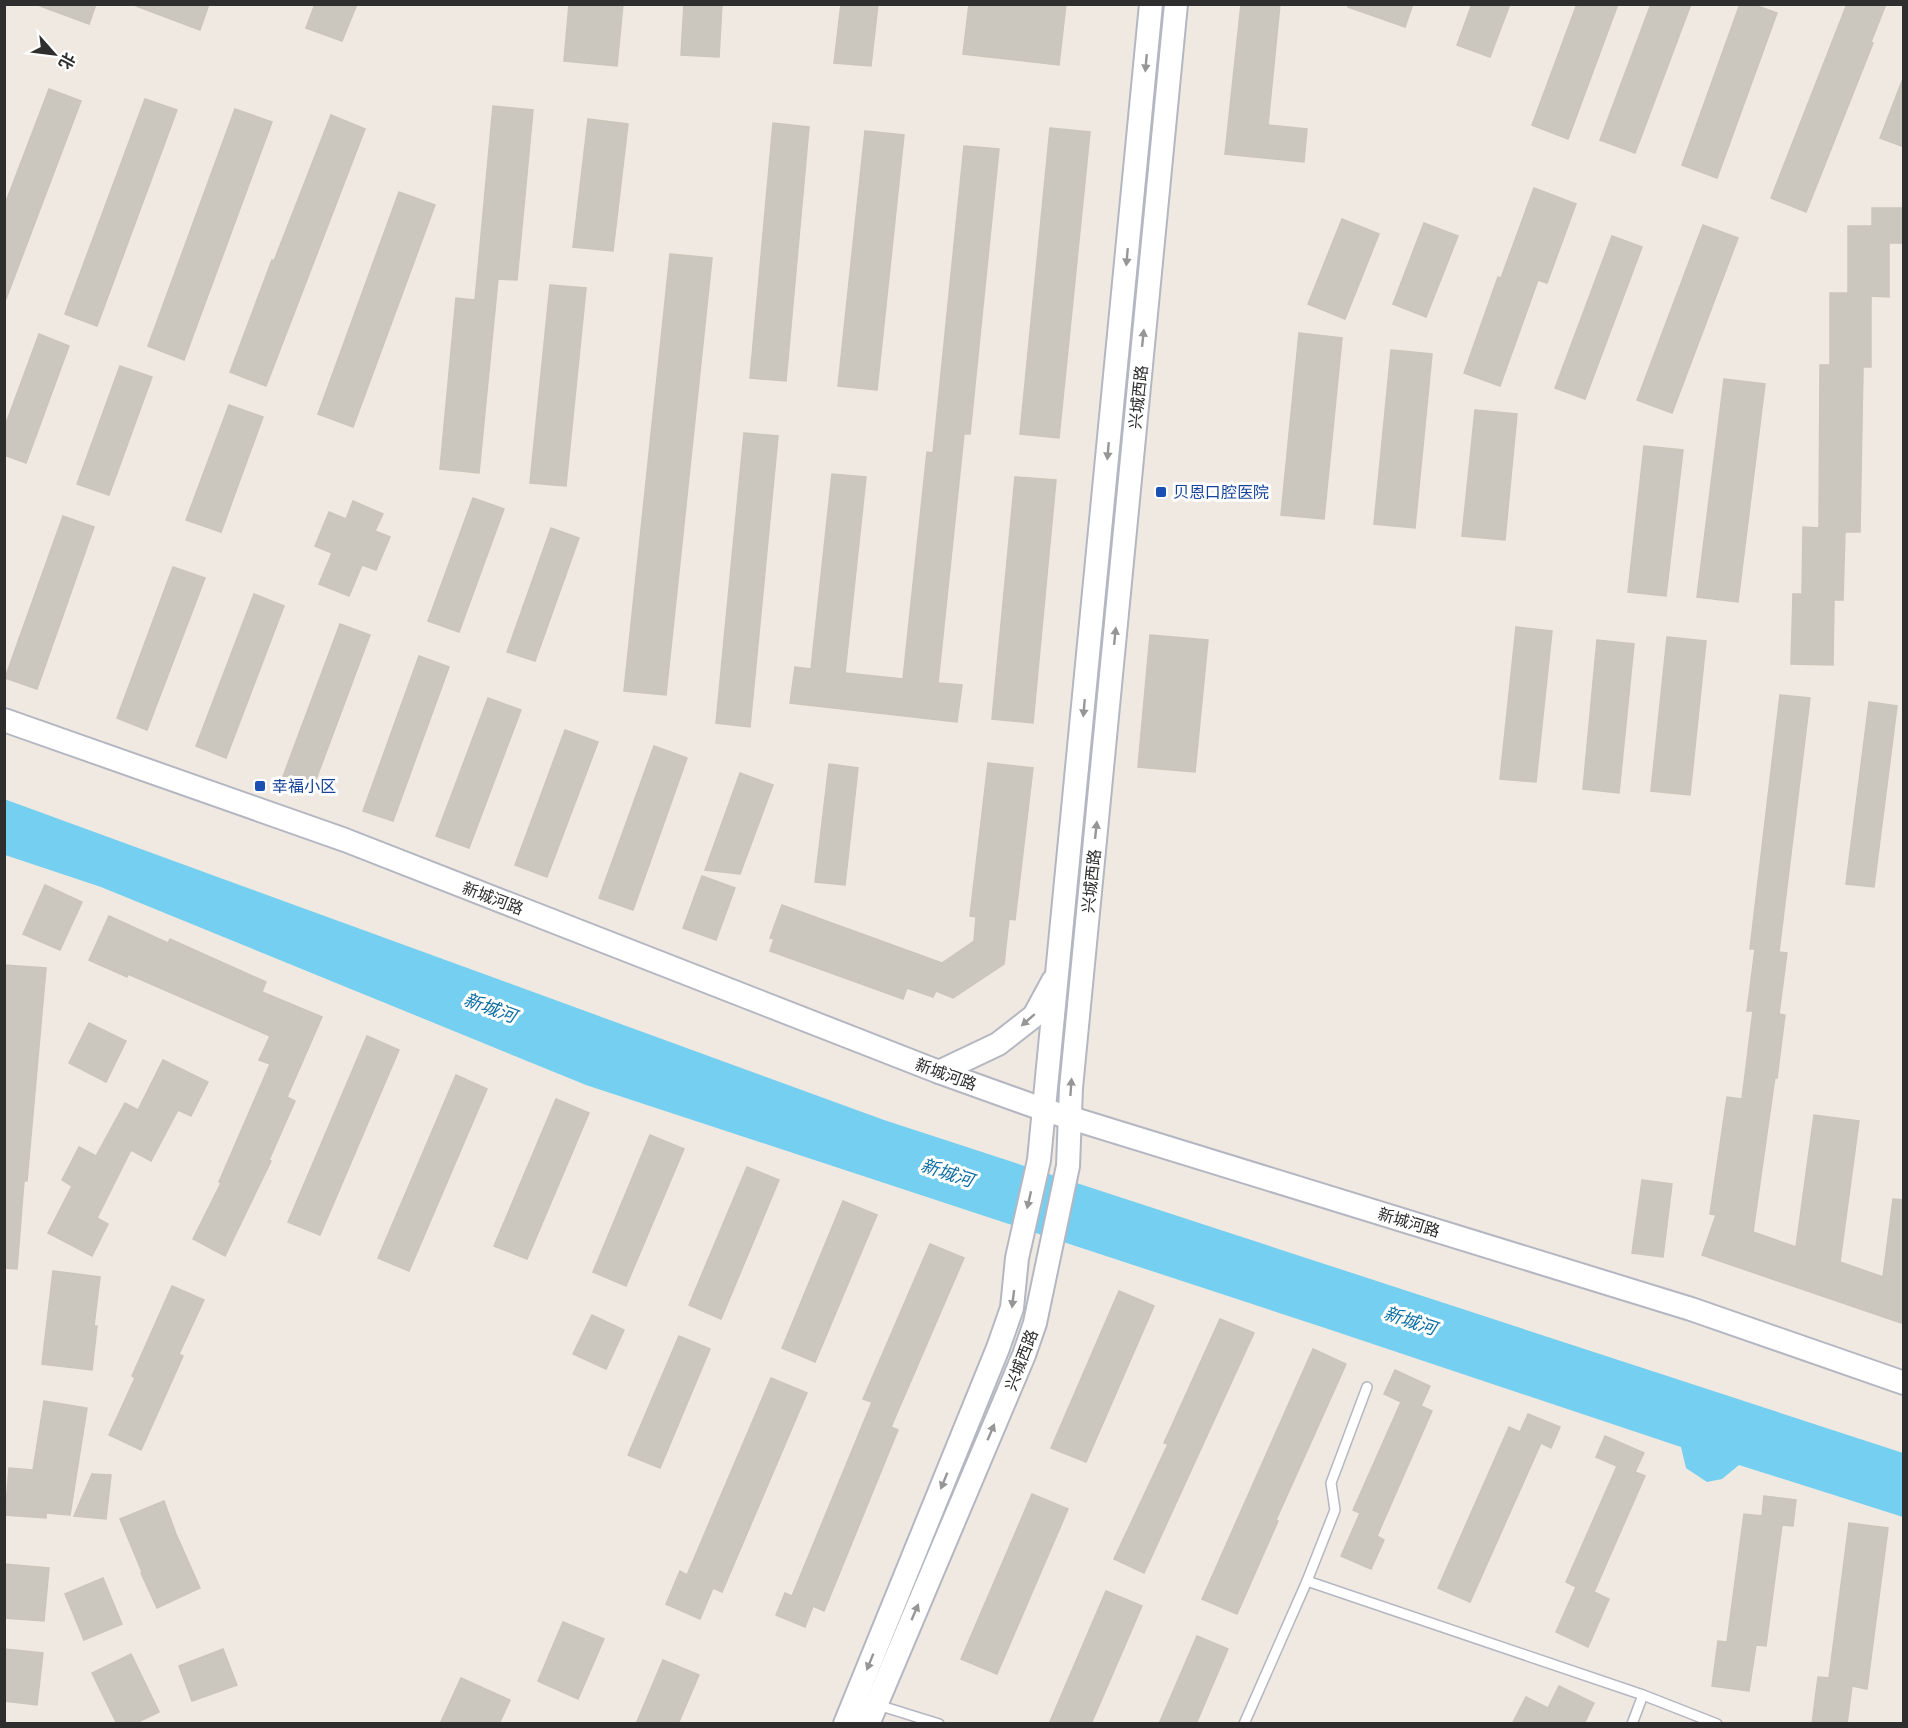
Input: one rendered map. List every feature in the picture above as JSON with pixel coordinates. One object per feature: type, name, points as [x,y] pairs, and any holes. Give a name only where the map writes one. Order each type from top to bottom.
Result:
[{"type":"street","name":"兴城西路","points":[[867,1708],[1012,1308],[1017,1258],[1039,1160],[1151,4]]},
{"type":"street","name":"兴城西路","points":[[845,1724],[867,1708],[1024,1355],[1035,1323],[1068,1166],[1072,1076],[1176,4]]},
{"type":"street","name":"新城河路","points":[[4,720],[345,840],[939,1072],[1045,1110],[1691,1309],[1904,1383]]},
{"type":"street","points":[[939,1072],[998,1044],[1034,1016],[1059,971]]},
{"type":"lane","points":[[1244,1724],[1307,1581],[1335,1510],[1331,1483],[1367,1387]]},
{"type":"lane","points":[[1307,1581],[1643,1695],[1717,1724]]},
{"type":"lane","points":[[1632,1724],[1643,1695]]},
{"type":"lane","points":[[867,1708],[939,1724]]},
{"type":"water","name":"新城河","points":[[4,799],[884,1120],[1903,1453],[1903,1517],[1739,1465],[1722,1479],[1707,1482],[1686,1468],[1681,1447],[586,1085],[101,887],[5,855]]},
{"type":"building","points":[[40,4],[96,4],[89,24],[40,6]]},
{"type":"building","points":[[136,4],[209,4],[200,30],[136,6]]},
{"type":"building","points":[[315,4],[357,4],[342,41],[306,28]]},
{"type":"building","points":[[569,4],[623,4],[617,66],[564,61]]},
{"type":"building","points":[[684,4],[722,4],[719,57],[681,55]]},
{"type":"building","points":[[841,4],[878,4],[871,66],[834,63]]},
{"type":"building","points":[[969,4],[1066,4],[1059,65],[963,54]]},
{"type":"building","points":[[1241,4],[1280,4],[1268,125],[1307,129],[1304,162],[1225,154]]},
{"type":"building","points":[[1349,4],[1413,4],[1405,27],[1348,7]]},
{"type":"building","points":[[1472,4],[1510,4],[1490,57],[1457,45]]},
{"type":"building","points":[[1577,4],[1618,4],[1568,139],[1532,125]]},
{"type":"building","points":[[1651,4],[1691,4],[1635,153],[1600,140]]},
{"type":"building","points":[[1740,4],[1752,4],[1777,13],[1717,178],[1682,165]]},
{"type":"building","points":[[1847,4],[1886,4],[1871,42],[1873,43],[1806,212],[1771,198]]},
{"type":"building","points":[[1902,81],[1904,82],[1904,147],[1880,138]]},
{"type":"building","points":[[49,89],[81,101],[6,299],[4,299],[4,207]]},
{"type":"building","points":[[145,99],[177,110],[97,326],[65,314]]},
{"type":"building","points":[[493,106],[533,110],[517,280],[498,279],[479,473],[440,469],[456,298],[475,300]]},
{"type":"building","points":[[235,109],[272,122],[184,360],[148,346]]},
{"type":"building","points":[[331,115],[365,129],[266,386],[230,372],[272,260],[274,261]]},
{"type":"building","points":[[588,119],[628,124],[613,251],[573,247]]},
{"type":"building","points":[[773,123],[809,127],[786,381],[750,378]]},
{"type":"building","points":[[1050,128],[1090,132],[1059,438],[1020,434]]},
{"type":"building","points":[[865,131],[904,135],[877,390],[838,386]]},
{"type":"building","points":[[964,146],[999,149],[970,434],[964,434],[938,683],[962,685],[957,722],[790,703],[795,667],[811,669],[832,474],[866,477],[845,673],[903,679],[927,452],[933,453]]},
{"type":"building","points":[[1534,188],[1576,204],[1547,283],[1538,280],[1500,386],[1464,373],[1498,277],[1501,278]]},
{"type":"building","points":[[399,192],[435,205],[353,427],[318,414]]},
{"type":"building","points":[[1872,208],[1904,208],[1904,243],[1889,243],[1889,297],[1871,296],[1871,367],[1863,367],[1860,532],[1845,532],[1843,600],[1834,600],[1833,665],[1791,664],[1793,594],[1802,594],[1803,527],[1819,528],[1820,365],[1830,365],[1830,293],[1848,293],[1848,226],[1872,226]]},
{"type":"building","points":[[1342,219],[1379,234],[1345,319],[1308,304]]},
{"type":"building","points":[[1424,223],[1458,236],[1426,317],[1393,304]]},
{"type":"building","points":[[1703,225],[1738,238],[1672,413],[1637,400]]},
{"type":"building","points":[[1612,236],[1642,247],[1585,399],[1555,388]]},
{"type":"building","points":[[670,254],[712,258],[666,695],[624,691]]},
{"type":"building","points":[[550,285],[586,288],[566,486],[530,483]]},
{"type":"building","points":[[1299,333],[1342,338],[1324,519],[1281,515]]},
{"type":"building","points":[[39,334],[69,346],[26,463],[4,455],[4,429]]},
{"type":"building","points":[[1391,350],[1432,354],[1415,528],[1374,524]]},
{"type":"building","points":[[120,366],[152,377],[109,495],[77,484]]},
{"type":"building","points":[[1724,379],[1765,384],[1738,602],[1697,597]]},
{"type":"building","points":[[229,405],[263,417],[221,532],[186,520]]},
{"type":"building","points":[[1475,410],[1517,414],[1505,540],[1462,536]]},
{"type":"building","points":[[744,433],[778,436],[750,727],[716,723]]},
{"type":"building","points":[[1644,446],[1683,450],[1666,596],[1628,592]]},
{"type":"building","points":[[1015,477],[1056,480],[1033,723],[992,719]]},
{"type":"building","points":[[473,498],[504,509],[459,632],[428,621]]},
{"type":"building","points":[[353,501],[383,514],[375,531],[390,537],[376,570],[362,565],[349,596],[319,584],[332,553],[315,546],[329,512],[346,519]]},
{"type":"building","points":[[63,516],[94,527],[37,689],[5,678]]},
{"type":"building","points":[[551,528],[579,538],[535,661],[507,652]]},
{"type":"building","points":[[173,567],[205,578],[147,730],[117,718]]},
{"type":"building","points":[[254,594],[284,606],[226,758],[196,746]]},
{"type":"building","points":[[340,624],[370,635],[312,790],[282,779]]},
{"type":"building","points":[[1516,627],[1552,631],[1536,782],[1500,779]]},
{"type":"building","points":[[1150,635],[1208,640],[1195,772],[1138,767]]},
{"type":"building","points":[[1667,637],[1706,641],[1690,795],[1651,791]]},
{"type":"building","points":[[1597,640],[1634,644],[1619,793],[1583,789]]},
{"type":"building","points":[[419,656],[449,667],[393,821],[363,811]]},
{"type":"building","points":[[1780,695],[1810,698],[1779,952],[1787,953],[1779,1014],[1785,1015],[1753,1232],[1796,1247],[1814,1115],[1859,1121],[1840,1262],[1883,1277],[1893,1199],[1904,1200],[1904,1324],[1702,1255],[1716,1215],[1710,1214],[1727,1097],[1742,1099],[1753,1011],[1747,1011],[1755,949],[1750,949]]},
{"type":"building","points":[[488,698],[521,710],[469,848],[436,836]]},
{"type":"building","points":[[1869,702],[1897,706],[1874,887],[1846,884]]},
{"type":"building","points":[[565,730],[598,742],[547,877],[515,865]]},
{"type":"building","points":[[654,746],[687,758],[633,910],[599,898]]},
{"type":"building","points":[[988,763],[1033,768],[1015,920],[1009,919],[1004,964],[953,998],[936,991],[933,997],[907,988],[903,999],[770,951],[774,939],[770,938],[782,905],[942,963],[974,941],[976,917],[970,916]]},
{"type":"building","points":[[829,764],[858,768],[845,885],[815,882]]},
{"type":"building","points":[[740,773],[773,785],[740,874],[705,870]]},
{"type":"building","points":[[702,876],[735,888],[716,940],[683,928]]},
{"type":"building","points":[[45,885],[82,902],[60,950],[23,934]]},
{"type":"building","points":[[109,916],[168,943],[170,939],[266,982],[262,992],[322,1017],[287,1097],[295,1101],[269,1160],[271,1161],[225,1256],[193,1239],[221,1183],[219,1182],[270,1064],[259,1060],[270,1036],[128,974],[127,977],[89,960]]},
{"type":"building","points":[[4,965],[46,968],[17,1269],[4,1268]]},
{"type":"building","points":[[89,1023],[126,1041],[106,1082],[69,1063]]},
{"type":"building","points":[[367,1036],[399,1050],[320,1235],[288,1222]]},
{"type":"building","points":[[163,1060],[208,1082],[191,1116],[178,1110],[151,1161],[131,1150],[97,1218],[108,1224],[92,1256],[48,1233],[72,1186],[62,1180],[79,1147],[96,1156],[125,1103],[138,1110]]},
{"type":"building","points":[[456,1075],[487,1089],[409,1271],[378,1258]]},
{"type":"building","points":[[556,1099],[589,1113],[527,1259],[494,1246]]},
{"type":"building","points":[[650,1135],[684,1149],[626,1286],[593,1272]]},
{"type":"building","points":[[747,1167],[779,1180],[721,1319],[689,1305]]},
{"type":"building","points":[[1642,1180],[1672,1184],[1663,1257],[1632,1253]]},
{"type":"building","points":[[843,1201],[877,1215],[815,1362],[782,1348]]},
{"type":"building","points":[[930,1244],[964,1258],[891,1427],[898,1430],[824,1611],[813,1606],[805,1627],[776,1615],[785,1593],[792,1596],[872,1402],[863,1399]]},
{"type":"building","points":[[53,1271],[100,1277],[92,1370],[42,1364]]},
{"type":"building","points":[[172,1286],[204,1300],[179,1354],[183,1356],[141,1450],[109,1435]]},
{"type":"building","points":[[1119,1291],[1154,1306],[1086,1462],[1051,1448]]},
{"type":"building","points":[[592,1315],[624,1330],[606,1369],[573,1354]]},
{"type":"building","points":[[1220,1319],[1254,1333],[1144,1573],[1114,1559],[1168,1444],[1164,1443]]},
{"type":"building","points":[[679,1336],[710,1349],[660,1468],[628,1455]]},
{"type":"building","points":[[1313,1349],[1346,1364],[1276,1520],[1278,1521],[1237,1614],[1202,1599]]},
{"type":"building","points":[[1395,1370],[1430,1386],[1421,1406],[1432,1411],[1377,1536],[1384,1540],[1371,1569],[1341,1556],[1360,1513],[1353,1510],[1401,1402],[1384,1394]]},
{"type":"building","points":[[771,1378],[807,1393],[722,1592],[713,1588],[700,1619],[666,1604],[680,1571],[687,1575]]},
{"type":"building","points":[[44,1401],[87,1408],[70,1515],[46,1513],[46,1518],[5,1515],[9,1468],[33,1470]]},
{"type":"building","points":[[1528,1414],[1560,1427],[1551,1448],[1541,1443],[1470,1602],[1438,1588],[1509,1427],[1520,1432]]},
{"type":"building","points":[[1605,1436],[1644,1453],[1635,1472],[1645,1476],[1594,1592],[1609,1599],[1588,1647],[1556,1632],[1576,1587],[1566,1582],[1617,1466],[1596,1457]]},
{"type":"building","points":[[92,1474],[111,1475],[106,1519],[74,1516]]},
{"type":"building","points":[[1032,1494],[1068,1509],[997,1674],[961,1659]]},
{"type":"building","points":[[1764,1496],[1796,1500],[1793,1526],[1782,1525],[1766,1646],[1756,1645],[1749,1691],[1712,1686],[1718,1641],[1727,1642],[1744,1514],[1762,1516]]},
{"type":"building","points":[[164,1501],[200,1588],[157,1608],[120,1519]]},
{"type":"building","points":[[1849,1523],[1888,1528],[1867,1689],[1852,1686],[1847,1724],[1812,1724],[1818,1677],[1829,1678]]},
{"type":"building","points":[[4,1564],[49,1568],[44,1621],[4,1618]]},
{"type":"building","points":[[103,1578],[122,1624],[84,1640],[65,1594]]},
{"type":"building","points":[[1106,1591],[1142,1606],[1091,1724],[1049,1724]]},
{"type":"building","points":[[563,1622],[604,1639],[578,1699],[538,1681]]},
{"type":"building","points":[[1197,1636],[1228,1649],[1196,1724],[1159,1724]]},
{"type":"building","points":[[4,1649],[43,1653],[37,1705],[4,1701]]},
{"type":"building","points":[[223,1649],[237,1685],[192,1701],[179,1666]]},
{"type":"building","points":[[131,1654],[159,1712],[134,1724],[117,1724],[92,1673]]},
{"type":"building","points":[[663,1660],[699,1675],[678,1724],[636,1724]]},
{"type":"building","points":[[461,1678],[510,1700],[499,1724],[440,1724]]},
{"type":"building","points":[[1559,1686],[1594,1703],[1584,1724],[1512,1724],[1526,1697],[1548,1708]]},
{"type":"place","name":"贝恩口腔医院","points":[[1161,492]]},
{"type":"place","name":"幸福小区","points":[[260,786]]}]
